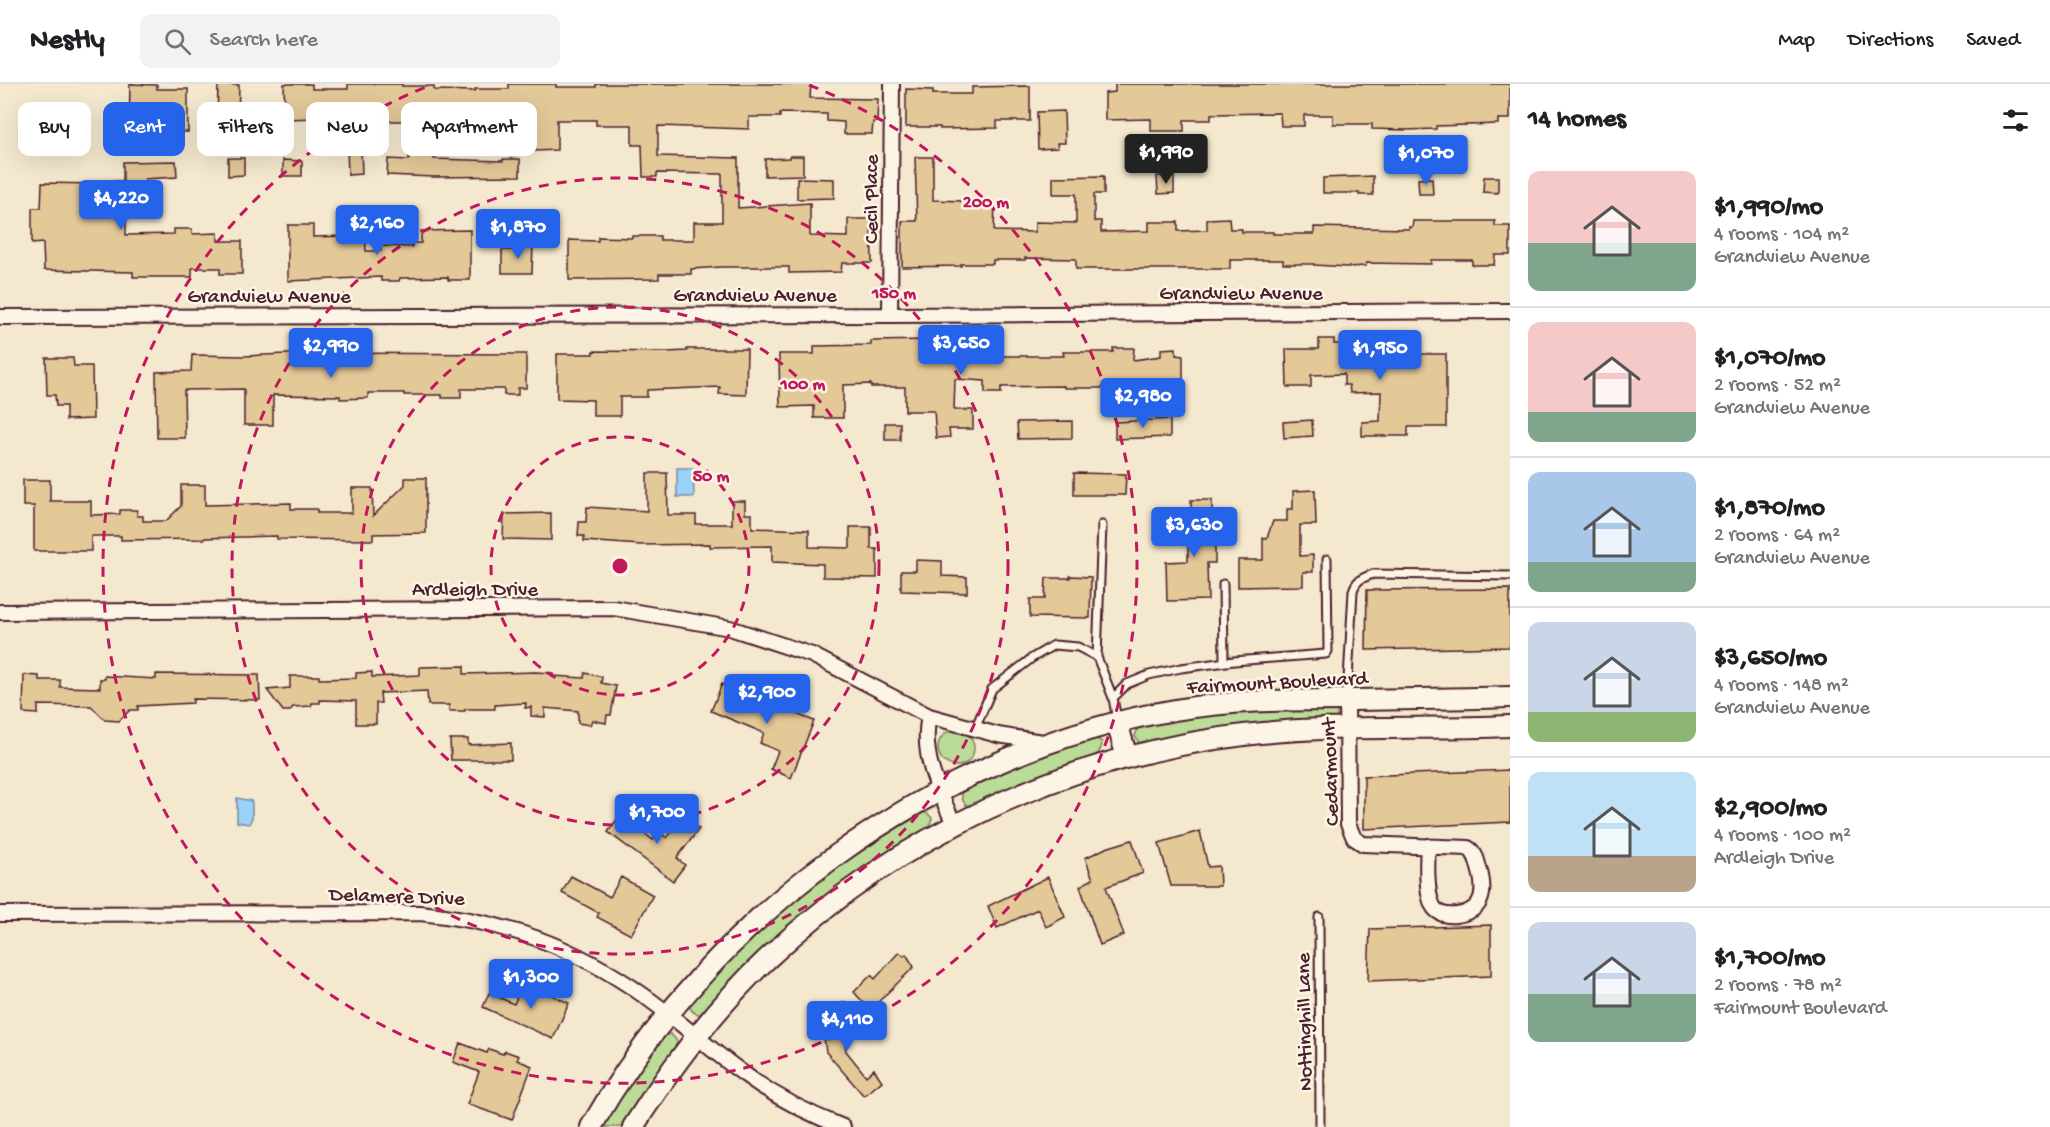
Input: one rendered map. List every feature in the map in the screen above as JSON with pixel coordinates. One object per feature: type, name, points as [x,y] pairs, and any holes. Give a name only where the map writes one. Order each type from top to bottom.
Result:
[{"type":"main road","name":"Fairmount Boulevard","points":[[591,1127],[619,1081],[668,1014],[731,945],[785,895],[861,839],[906,810],[973,775],[1051,743],[1117,723],[1176,710],[1277,700],[1510,698]]},
{"type":"main road","points":[[1117,723],[1127,757]]},
{"type":"main road","points":[[633,1127],[697,1037],[746,980],[813,920],[891,863],[955,826],[1048,782],[1127,757],[1191,743],[1245,735],[1300,729],[1510,726]]},
{"type":"street","name":"Cecil Place","points":[[890,315],[892,84]]},
{"type":"street","name":"Grandview Avenue","points":[[0,317],[1510,311]]},
{"type":"street","name":"Ardleigh Drive","points":[[0,612],[614,608],[730,628],[812,655],[929,717],[1018,739],[1051,743]]},
{"type":"street","name":"Cedarmount","points":[[1347,700],[1347,824],[1354,838],[1363,844],[1428,846],[1468,848],[1472,851],[1479,868],[1482,884],[1478,904],[1472,910],[1452,915],[1445,914],[1434,907],[1429,892],[1428,846]]},
{"type":"street","points":[[929,717],[925,738],[932,772],[955,826]]},
{"type":"street","name":"Delamere Drive","points":[[0,914],[420,913],[475,920],[511,929],[560,946],[624,982],[748,1077],[799,1108],[843,1127]]},
{"type":"lane","points":[[1102,525],[1097,657],[1113,698],[1117,723]]},
{"type":"lane","points":[[1113,698],[1127,684],[1149,675],[1224,662],[1326,654],[1328,651],[1327,559]]},
{"type":"lane","points":[[1347,700],[1353,591],[1356,583],[1362,578],[1373,574],[1510,576]]},
{"type":"lane","points":[[1223,584],[1224,662]]},
{"type":"lane","points":[[975,729],[992,690],[1032,658],[1054,645],[1078,647],[1097,657]]},
{"type":"lane","name":"Nottinghill Lane","points":[[1318,917],[1320,1127]]},
{"type":"green space","points":[[1271,710],[1337,710],[1337,717],[1188,733],[1142,744],[1135,736],[1138,728],[1190,716]]},
{"type":"green space","points":[[956,730],[969,735],[974,748],[969,761],[956,766],[943,761],[938,748],[943,735]]},
{"type":"green space","points":[[1095,738],[1102,742],[1101,748],[1097,755],[1089,760],[975,805],[966,805],[962,799],[962,792],[966,788],[1018,764]]},
{"type":"green space","points":[[920,812],[927,813],[932,818],[929,828],[705,1013],[696,1014],[690,1008],[692,1000],[746,941],[845,860]]},
{"type":"green space","points":[[671,1034],[677,1041],[677,1048],[624,1127],[603,1127],[639,1066],[665,1035]]},
{"type":"water","points":[[677,468],[693,468],[694,497],[677,497]]},
{"type":"water","points":[[237,798],[252,803],[252,818],[249,824],[237,822]]},
{"type":"building","points":[[130,84],[157,85],[157,89],[188,89],[188,132],[185,132],[185,102],[130,102]]},
{"type":"building","points":[[218,84],[239,85],[239,102],[218,102]]},
{"type":"building","points":[[284,84],[312,84],[312,89],[348,89],[348,84],[402,84],[402,86],[434,86],[434,90],[475,91],[475,89],[509,89],[509,84],[596,87],[596,84],[811,84],[810,98],[878,99],[877,122],[873,122],[872,134],[844,134],[844,122],[827,121],[827,114],[780,113],[780,117],[749,117],[749,129],[658,126],[658,156],[738,158],[738,208],[810,203],[810,236],[848,237],[848,219],[871,219],[872,263],[842,263],[841,272],[789,273],[789,267],[721,267],[691,269],[691,274],[659,274],[659,279],[569,280],[569,240],[598,241],[598,237],[660,236],[660,240],[694,240],[694,222],[722,222],[722,174],[657,173],[657,177],[643,177],[642,145],[632,145],[632,125],[596,125],[596,120],[557,120],[557,150],[537,151],[537,102],[401,102],[401,121],[389,121],[389,102],[306,102],[306,118],[294,119],[294,102],[285,102]]},
{"type":"building","points":[[1115,84],[1510,84],[1510,119],[1498,119],[1498,124],[1436,126],[1436,129],[1406,130],[1372,129],[1372,124],[1333,124],[1333,115],[1304,115],[1304,126],[1281,126],[1280,113],[1211,114],[1211,120],[1184,120],[1184,131],[1151,131],[1151,119],[1105,120],[1105,93],[1115,92]]},
{"type":"building","points":[[1030,86],[1030,121],[997,121],[997,128],[906,127],[906,89],[933,90],[933,94],[972,94],[972,87]]},
{"type":"building","points":[[1064,111],[1065,143],[1057,143],[1058,148],[1038,149],[1037,112]]},
{"type":"building","points":[[347,156],[361,156],[362,174],[348,175]]},
{"type":"building","points":[[409,156],[503,161],[503,159],[520,159],[520,176],[387,175],[388,159],[409,160]]},
{"type":"building","points":[[790,156],[803,156],[803,175],[765,176],[765,159],[790,158]]},
{"type":"building","points":[[915,157],[933,157],[933,200],[995,202],[994,231],[1035,232],[1035,222],[1076,223],[1076,194],[1053,194],[1053,177],[1104,176],[1104,194],[1094,194],[1094,221],[1101,221],[1101,232],[1149,231],[1149,222],[1178,222],[1178,231],[1207,230],[1207,219],[1229,218],[1230,229],[1242,229],[1242,232],[1273,232],[1273,234],[1314,234],[1314,227],[1409,229],[1413,221],[1495,221],[1495,226],[1510,226],[1510,255],[1495,255],[1494,265],[1472,265],[1472,260],[1431,260],[1431,264],[1366,263],[1366,266],[1348,267],[1283,264],[1283,260],[1230,260],[1230,269],[1076,269],[1076,259],[1025,258],[1025,260],[993,260],[993,264],[902,267],[902,221],[917,221]]},
{"type":"building","points":[[228,158],[244,158],[244,175],[228,176]]},
{"type":"building","points":[[283,160],[302,161],[302,176],[283,176]]},
{"type":"building","points":[[176,161],[177,177],[145,179],[145,202],[126,202],[126,235],[174,234],[174,229],[192,229],[192,234],[218,233],[218,241],[242,241],[242,274],[220,274],[220,268],[192,268],[192,277],[133,277],[133,272],[44,270],[43,243],[32,244],[32,208],[41,208],[42,183],[98,184],[98,181],[123,181],[123,162]]},
{"type":"building","points":[[1157,176],[1174,176],[1174,193],[1158,194]]},
{"type":"building","points":[[1373,176],[1373,195],[1323,193],[1323,178]]},
{"type":"building","points":[[1484,177],[1498,177],[1498,193],[1483,192]]},
{"type":"building","points":[[797,178],[834,179],[834,198],[797,199]]},
{"type":"building","points":[[1432,178],[1433,194],[1419,194],[1418,179]]},
{"type":"building","points":[[288,225],[313,225],[313,237],[350,236],[350,225],[365,225],[366,251],[381,251],[381,246],[412,247],[412,243],[421,243],[421,231],[470,230],[470,280],[448,280],[448,277],[400,278],[399,281],[381,281],[381,277],[288,281]]},
{"type":"building","points":[[517,244],[533,244],[532,273],[502,273],[502,250],[517,250]]},
{"type":"building","points":[[1319,339],[1334,339],[1334,344],[1407,344],[1407,354],[1446,354],[1446,427],[1408,427],[1408,436],[1362,436],[1362,422],[1380,421],[1381,392],[1350,393],[1349,385],[1344,385],[1344,374],[1311,375],[1311,387],[1287,387],[1286,349],[1319,349]]},
{"type":"building","points":[[930,340],[930,350],[961,351],[961,356],[1064,356],[1063,352],[1113,352],[1113,348],[1134,348],[1133,360],[1161,356],[1161,349],[1176,348],[1176,355],[1183,356],[1183,396],[1157,396],[1157,392],[1113,392],[1113,388],[1064,388],[1064,386],[1001,387],[1001,393],[985,393],[985,381],[955,379],[954,410],[973,410],[973,429],[949,429],[950,437],[936,438],[934,411],[905,411],[905,387],[871,387],[871,384],[843,385],[843,418],[814,418],[814,406],[780,407],[779,354],[814,354],[814,346],[871,345],[871,341]]},
{"type":"building","points":[[687,349],[747,349],[746,395],[719,394],[720,387],[647,390],[647,397],[620,397],[620,416],[593,416],[593,400],[557,399],[557,354],[593,354],[593,351],[666,352],[687,351]]},
{"type":"building","points":[[310,353],[526,354],[526,388],[518,388],[518,395],[504,395],[504,389],[461,389],[461,398],[442,398],[442,395],[404,395],[404,393],[368,393],[368,398],[340,399],[340,396],[273,395],[273,425],[244,425],[244,389],[184,390],[185,438],[157,438],[156,372],[191,371],[192,355],[244,356]]},
{"type":"building","points":[[46,358],[73,358],[74,366],[92,366],[93,419],[66,420],[66,406],[56,406],[55,395],[47,395]]},
{"type":"building","points":[[1170,419],[1170,437],[1115,439],[1115,422]]},
{"type":"building","points":[[1312,420],[1313,436],[1284,438],[1283,422]]},
{"type":"building","points":[[1072,421],[1072,438],[1018,439],[1017,422]]},
{"type":"building","points":[[885,423],[900,423],[900,440],[885,440]]},
{"type":"building","points":[[647,473],[667,473],[668,515],[696,515],[696,524],[732,524],[732,501],[745,501],[745,514],[752,514],[752,528],[809,530],[809,547],[850,548],[850,527],[871,527],[871,549],[877,549],[877,578],[823,577],[823,564],[772,562],[772,546],[641,545],[584,541],[584,536],[578,536],[579,522],[586,522],[587,507],[647,511]]},
{"type":"building","points":[[1074,473],[1126,474],[1125,495],[1074,495]]},
{"type":"building","points":[[405,478],[426,478],[426,533],[373,534],[373,540],[277,539],[277,536],[121,540],[121,536],[91,536],[91,551],[34,551],[34,506],[23,506],[23,480],[50,480],[50,501],[91,501],[91,515],[120,514],[120,510],[137,510],[137,516],[143,516],[143,521],[166,521],[181,506],[181,485],[205,485],[205,505],[291,503],[291,509],[317,509],[317,513],[352,513],[352,488],[372,488],[373,516],[405,485]]},
{"type":"building","points":[[1315,490],[1316,525],[1300,525],[1300,556],[1313,555],[1313,572],[1303,572],[1303,586],[1238,587],[1238,560],[1263,560],[1263,538],[1267,538],[1273,521],[1287,521],[1287,509],[1293,509],[1293,491]]},
{"type":"building","points":[[1191,500],[1212,500],[1212,543],[1215,543],[1215,563],[1207,563],[1208,600],[1167,601],[1166,562],[1188,561],[1188,539],[1191,539]]},
{"type":"building","points":[[551,513],[551,540],[503,539],[504,514]]},
{"type":"building","points":[[916,560],[942,561],[942,576],[967,577],[967,593],[901,591],[901,571],[916,571]]},
{"type":"building","points":[[1070,576],[1091,577],[1090,618],[1030,617],[1030,599],[1045,599],[1046,578],[1070,578]]},
{"type":"building","points":[[1510,589],[1510,647],[1366,650],[1367,590]]},
{"type":"building","points":[[464,666],[464,674],[535,672],[584,678],[585,673],[602,677],[601,683],[616,686],[611,715],[607,715],[606,723],[592,720],[590,725],[578,723],[578,711],[545,708],[545,717],[531,716],[531,707],[525,708],[526,703],[495,705],[495,709],[449,711],[449,705],[428,705],[427,691],[380,693],[381,703],[376,703],[376,724],[356,724],[356,701],[320,700],[320,703],[312,703],[311,706],[293,707],[290,711],[283,711],[267,690],[290,688],[290,676],[319,676],[319,679],[356,678],[356,673],[372,672],[372,677],[420,675],[420,667]]},
{"type":"building","points":[[156,674],[259,675],[260,700],[193,699],[193,703],[138,706],[138,710],[130,710],[119,721],[105,720],[91,706],[38,705],[38,714],[23,713],[24,675],[39,676],[39,680],[60,680],[60,687],[100,688],[100,679],[105,679],[105,676],[156,679]]},
{"type":"building","points":[[722,684],[814,721],[791,778],[771,769],[778,751],[760,743],[764,733],[711,711]]},
{"type":"building","points":[[450,739],[468,739],[468,745],[511,743],[511,760],[451,760]]},
{"type":"building","points":[[1510,770],[1510,822],[1364,829],[1364,776]]},
{"type":"building","points":[[620,815],[653,840],[659,832],[667,838],[683,817],[699,829],[677,858],[685,865],[673,881],[608,832]]},
{"type":"building","points":[[1200,831],[1208,867],[1219,866],[1220,886],[1171,886],[1159,843]]},
{"type":"building","points":[[1132,840],[1143,873],[1106,887],[1124,935],[1100,945],[1080,886],[1093,879],[1085,858],[1106,848]]},
{"type":"building","points":[[571,876],[610,897],[621,877],[653,895],[631,935],[597,917],[599,913],[562,893]]},
{"type":"building","points":[[1048,877],[1065,917],[1046,927],[1038,909],[997,928],[988,906]]},
{"type":"building","points":[[1491,925],[1491,976],[1368,981],[1370,929]]},
{"type":"building","points":[[899,952],[904,956],[906,954],[914,967],[870,1010],[854,992],[871,975],[875,979]]},
{"type":"building","points":[[523,982],[569,1003],[553,1039],[483,1007],[489,993],[514,1004]]},
{"type":"building","points":[[846,1002],[851,1029],[843,1030],[846,1051],[866,1076],[874,1069],[882,1081],[864,1096],[826,1052],[824,1037],[829,1035],[828,1027],[836,1024],[833,1005]]},
{"type":"building","points":[[460,1043],[487,1053],[489,1049],[503,1054],[505,1051],[519,1056],[517,1060],[532,1066],[512,1120],[467,1104],[479,1072],[453,1062]]}]
